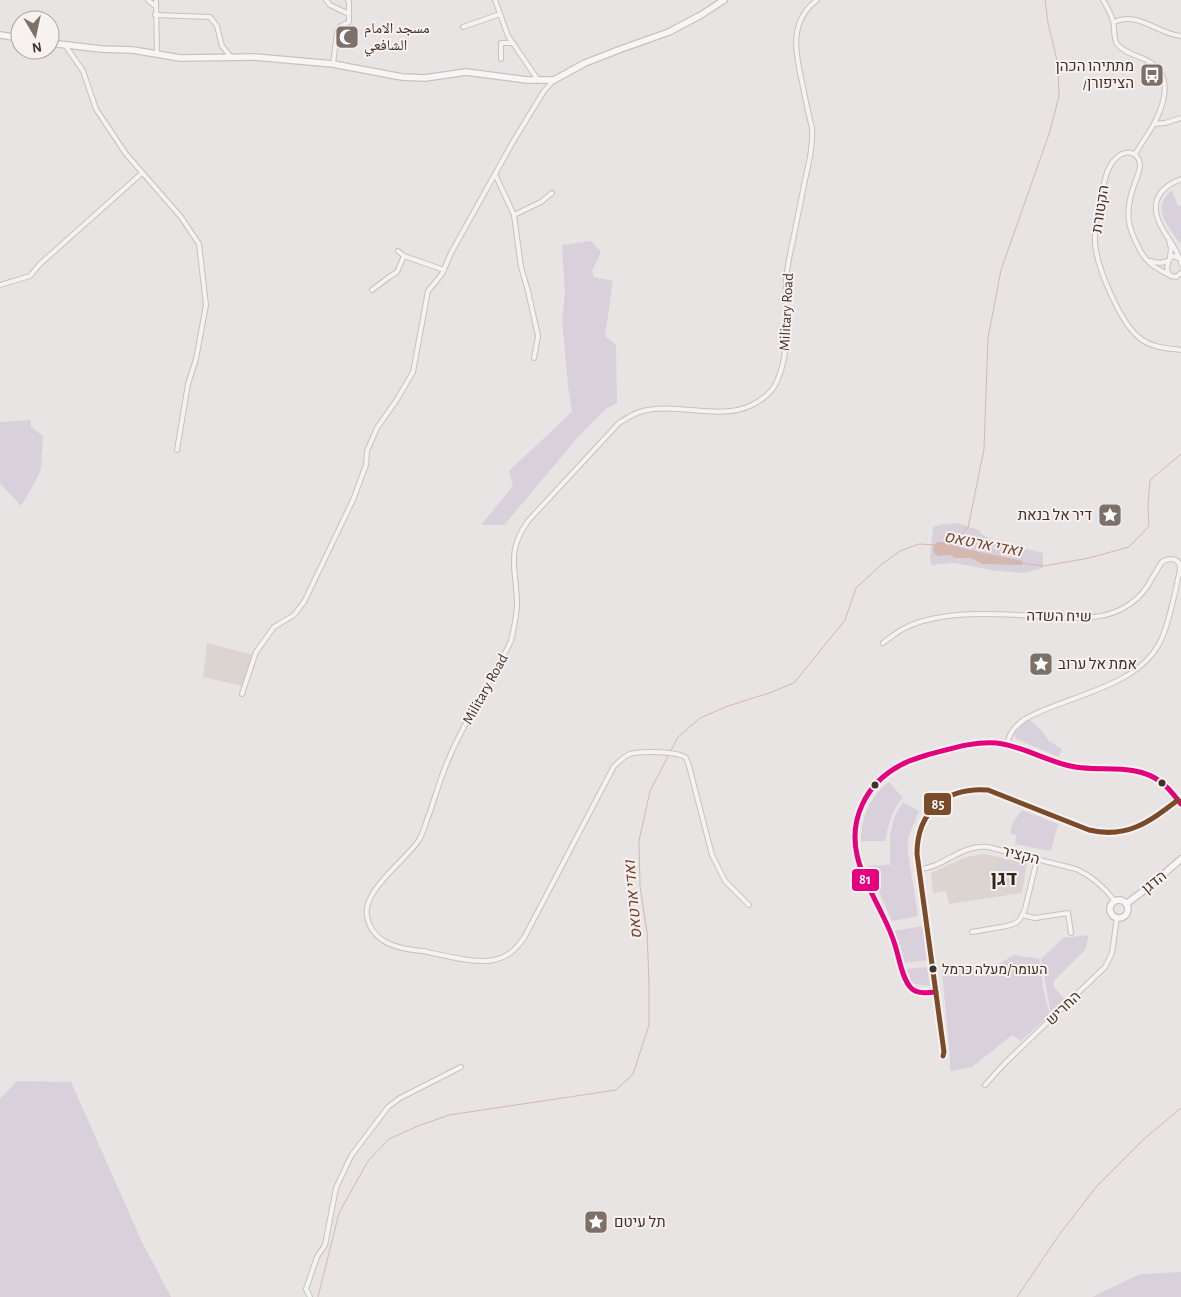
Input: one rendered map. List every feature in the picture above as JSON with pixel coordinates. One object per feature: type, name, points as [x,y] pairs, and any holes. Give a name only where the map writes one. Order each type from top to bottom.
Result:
[{"type":"street","points":[[148,0],[156,7]]},
{"type":"street","points":[[156,0],[157,54]]},
{"type":"street","points":[[326,0],[330,5],[349,14]]},
{"type":"street","points":[[333,64],[337,32],[349,22],[348,0]]},
{"type":"street","points":[[349,6],[355,0]]},
{"type":"street","points":[[494,0],[508,36],[538,80]]},
{"type":"street","points":[[242,694],[256,652],[274,627],[294,615],[304,602],[353,500],[366,465],[367,451],[377,428],[413,372],[428,291],[442,274],[495,174],[544,91],[554,80],[585,63],[669,32],[701,16],[724,0]]},
{"type":"street","name":"Military Road","points":[[749,905],[725,881],[712,855],[686,758],[681,755],[652,752],[630,754],[614,766],[524,938],[511,953],[487,961],[396,947],[374,933],[366,914],[367,904],[375,888],[406,857],[420,838],[449,756],[511,640],[516,602],[514,553],[520,532],[528,521],[619,423],[629,416],[654,409],[721,411],[743,408],[762,399],[778,381],[786,342],[786,279],[812,137],[812,128],[797,60],[796,38],[802,18],[807,9],[817,0]]},
{"type":"street","points":[[1103,0],[1114,22],[1117,44],[1127,52],[1153,63],[1162,72],[1165,86],[1161,112],[1135,154]]},
{"type":"street","points":[[464,27],[500,14]]},
{"type":"street","points":[[155,15],[210,17],[217,26],[222,46],[230,57]]},
{"type":"street","points":[[1114,22],[1121,20],[1141,21],[1181,36]]},
{"type":"street","points":[[501,59],[501,43],[513,43]]},
{"type":"street","points":[[60,44],[133,50],[180,58],[255,57],[333,64],[402,78],[425,78],[466,72],[527,80],[554,80]]},
{"type":"street","points":[[65,45],[83,72],[96,109],[126,154],[181,217],[199,244],[206,305],[196,359],[188,384],[177,450]]},
{"type":"street","points":[[1154,124],[1166,123],[1181,118]]},
{"type":"street","name":"הקטורת","points":[[1171,276],[1144,257],[1132,236],[1128,223],[1129,204],[1140,165],[1135,154],[1128,152],[1120,155],[1112,162],[1107,172],[1096,224],[1095,244],[1097,259],[1118,309],[1135,334],[1140,339],[1154,346],[1181,350]]},
{"type":"street","points":[[0,285],[30,276],[40,264],[142,173]]},
{"type":"street","points":[[495,174],[514,215],[521,267],[538,336],[534,358]]},
{"type":"street","points":[[1180,261],[1156,213],[1157,199],[1160,192],[1173,182],[1181,180]]},
{"type":"street","points":[[514,215],[541,202],[552,193]]},
{"type":"street","points":[[1166,235],[1171,248],[1167,269],[1171,276],[1176,277],[1181,273]]},
{"type":"street","points":[[398,251],[404,256],[444,270]]},
{"type":"street","points":[[372,290],[397,272],[404,256]]},
{"type":"street","points":[[1144,257],[1155,263],[1176,256],[1180,261]]},
{"type":"street","name":"שיח השדה","points":[[883,643],[913,624],[960,615],[986,614],[1085,618],[1108,615],[1130,605],[1142,593],[1162,562],[1171,559],[1178,561],[1180,570],[1164,632],[1148,660],[1135,671],[1120,679],[1025,718],[1016,725],[1007,745]]},
{"type":"street","points":[[936,992],[918,992],[912,989],[906,982],[890,932],[857,857],[855,836],[862,803],[877,782],[888,773],[900,765],[913,760],[963,745],[988,743],[1007,745],[1071,766],[1143,772],[1160,780],[1181,804]]},
{"type":"street","points":[[943,1056],[944,1052],[917,854],[917,840],[920,828],[934,808],[954,794],[977,789],[988,790],[1081,827],[1106,833],[1122,832],[1139,826],[1178,800]]},
{"type":"street","name":"הקציר","points":[[919,869],[932,866],[968,848],[988,847],[1070,867],[1087,874],[1102,886],[1115,901]]},
{"type":"street","points":[[972,932],[1011,925],[1018,921],[1023,915],[1037,859]]},
{"type":"street","name":"הדגן","points":[[1126,904],[1181,859]]},
{"type":"street","points":[[1122,900],[1126,904],[1128,907],[1127,913],[1123,916],[1113,915],[1110,910],[1111,905],[1115,901],[1122,900]]},
{"type":"street","points":[[1023,915],[1035,918],[1068,913],[1071,933]]},
{"type":"street","name":"החריש","points":[[985,1086],[1005,1063],[1103,969],[1112,953],[1118,917]]},
{"type":"street","points":[[310,1297],[306,1289],[317,1257],[325,1245],[336,1188],[351,1156],[388,1107],[400,1098],[461,1067]]},
{"type":"shaded area","points":[[1172,190],[1178,206],[1181,205],[1181,242],[1179,242],[1163,216],[1163,203]]},
{"type":"shaded area","points":[[591,241],[601,252],[592,271],[594,277],[613,281],[605,336],[616,345],[617,403],[607,408],[580,435],[504,525],[481,525],[513,486],[509,471],[572,412],[562,320],[565,293],[562,245]]},
{"type":"shaded area","points":[[31,420],[31,427],[43,436],[41,469],[21,506],[0,483],[0,422]]},
{"type":"shaded area","points":[[958,523],[979,530],[992,541],[1006,547],[1043,553],[1043,568],[1024,573],[997,571],[954,563],[931,565],[933,527]]},
{"type":"shaded area","points":[[937,542],[945,542],[965,549],[1023,561],[1022,565],[982,564],[971,558],[955,558],[950,555],[939,556],[933,550]]},
{"type":"shaded area","points":[[207,643],[256,656],[242,686],[203,677]]},
{"type":"shaded area","points":[[1029,719],[1042,731],[1049,741],[1062,749],[1059,757],[1016,739],[1014,733]]},
{"type":"shaded area","points":[[889,782],[903,798],[893,812],[885,841],[861,841],[863,823],[868,808],[876,794]]},
{"type":"shaded area","points":[[903,802],[919,811],[908,838],[908,853],[918,916],[892,921],[867,866],[890,865],[890,836],[894,818]]},
{"type":"shaded area","points":[[1022,810],[1058,824],[1051,851],[1015,844],[1016,835],[1010,834],[1012,824]]},
{"type":"shaded area","points":[[984,854],[1027,863],[1022,893],[949,904],[946,891],[933,893],[931,873],[966,857]]},
{"type":"shaded area","points":[[998,859],[1025,865],[1019,888],[993,882]]},
{"type":"shaded area","points":[[924,926],[929,960],[903,963],[893,931]]},
{"type":"shaded area","points":[[1089,935],[1085,950],[1054,981],[1054,987],[1064,999],[1051,1014],[1041,959],[1063,938]]},
{"type":"shaded area","points":[[1014,955],[1040,959],[1043,989],[1050,1015],[1021,1041],[1012,1035],[972,1067],[950,1071],[942,970],[999,964]]},
{"type":"shaded area","points":[[927,967],[930,986],[913,984],[906,969]]},
{"type":"shaded area","points":[[17,1081],[71,1082],[142,1242],[171,1297],[0,1297],[0,1099]]},
{"type":"shaded area","points":[[1181,1272],[1181,1297],[1092,1297],[1140,1274]]},
{"type":"waterway","points":[[949,544],[968,528],[984,449],[988,338],[1001,270],[1049,134],[1059,96],[1058,64],[1048,23],[1045,0]]},
{"type":"waterway","name":"ואדי ארטאס","points":[[1022,563],[1044,566],[1089,558],[1129,547],[1149,526],[1150,480],[1181,454]]},
{"type":"waterway","name":"ואדי ארטאס","points":[[318,1297],[339,1213],[368,1161],[389,1139],[449,1115],[616,1090],[633,1074],[649,1025],[647,932],[640,886],[639,841],[650,791],[678,737],[700,718],[794,683],[845,620],[856,588],[882,564],[900,551],[919,544],[935,545]]},
{"type":"waterway","points":[[1017,1297],[1059,1235],[1096,1187],[1144,1139],[1181,1108]]},
{"type":"transit line","name":"81","points":[[936,992],[919,992],[913,990],[908,984],[903,974],[891,933],[864,877],[857,855],[855,842],[858,816],[869,793],[877,782],[887,774],[916,758],[970,744],[997,743],[1015,747],[1066,765],[1139,772],[1161,782],[1181,804]]},
{"type":"transit line","name":"85","points":[[943,1056],[944,1052],[917,854],[918,839],[928,814],[947,798],[959,793],[973,790],[988,790],[1089,830],[1115,832],[1137,827],[1147,822],[1178,800]]},
{"type":"place","name":"مسجد الامام الشافعي","points":[[347,37]]},
{"type":"place","name":"מתתיהו הכהן /הציפורן","points":[[1152,75]]},
{"type":"place","name":"דיר אל בנאת","points":[[1110,515]]},
{"type":"place","name":"אמת אל ערוב","points":[[1041,664]]},
{"type":"place","name":"העומר/מעלה כרמל","points":[[933,969]]},
{"type":"place","name":"תל עיטם","points":[[596,1222]]},
{"type":"district","name":"דגן","points":[[1004,878]]}]
